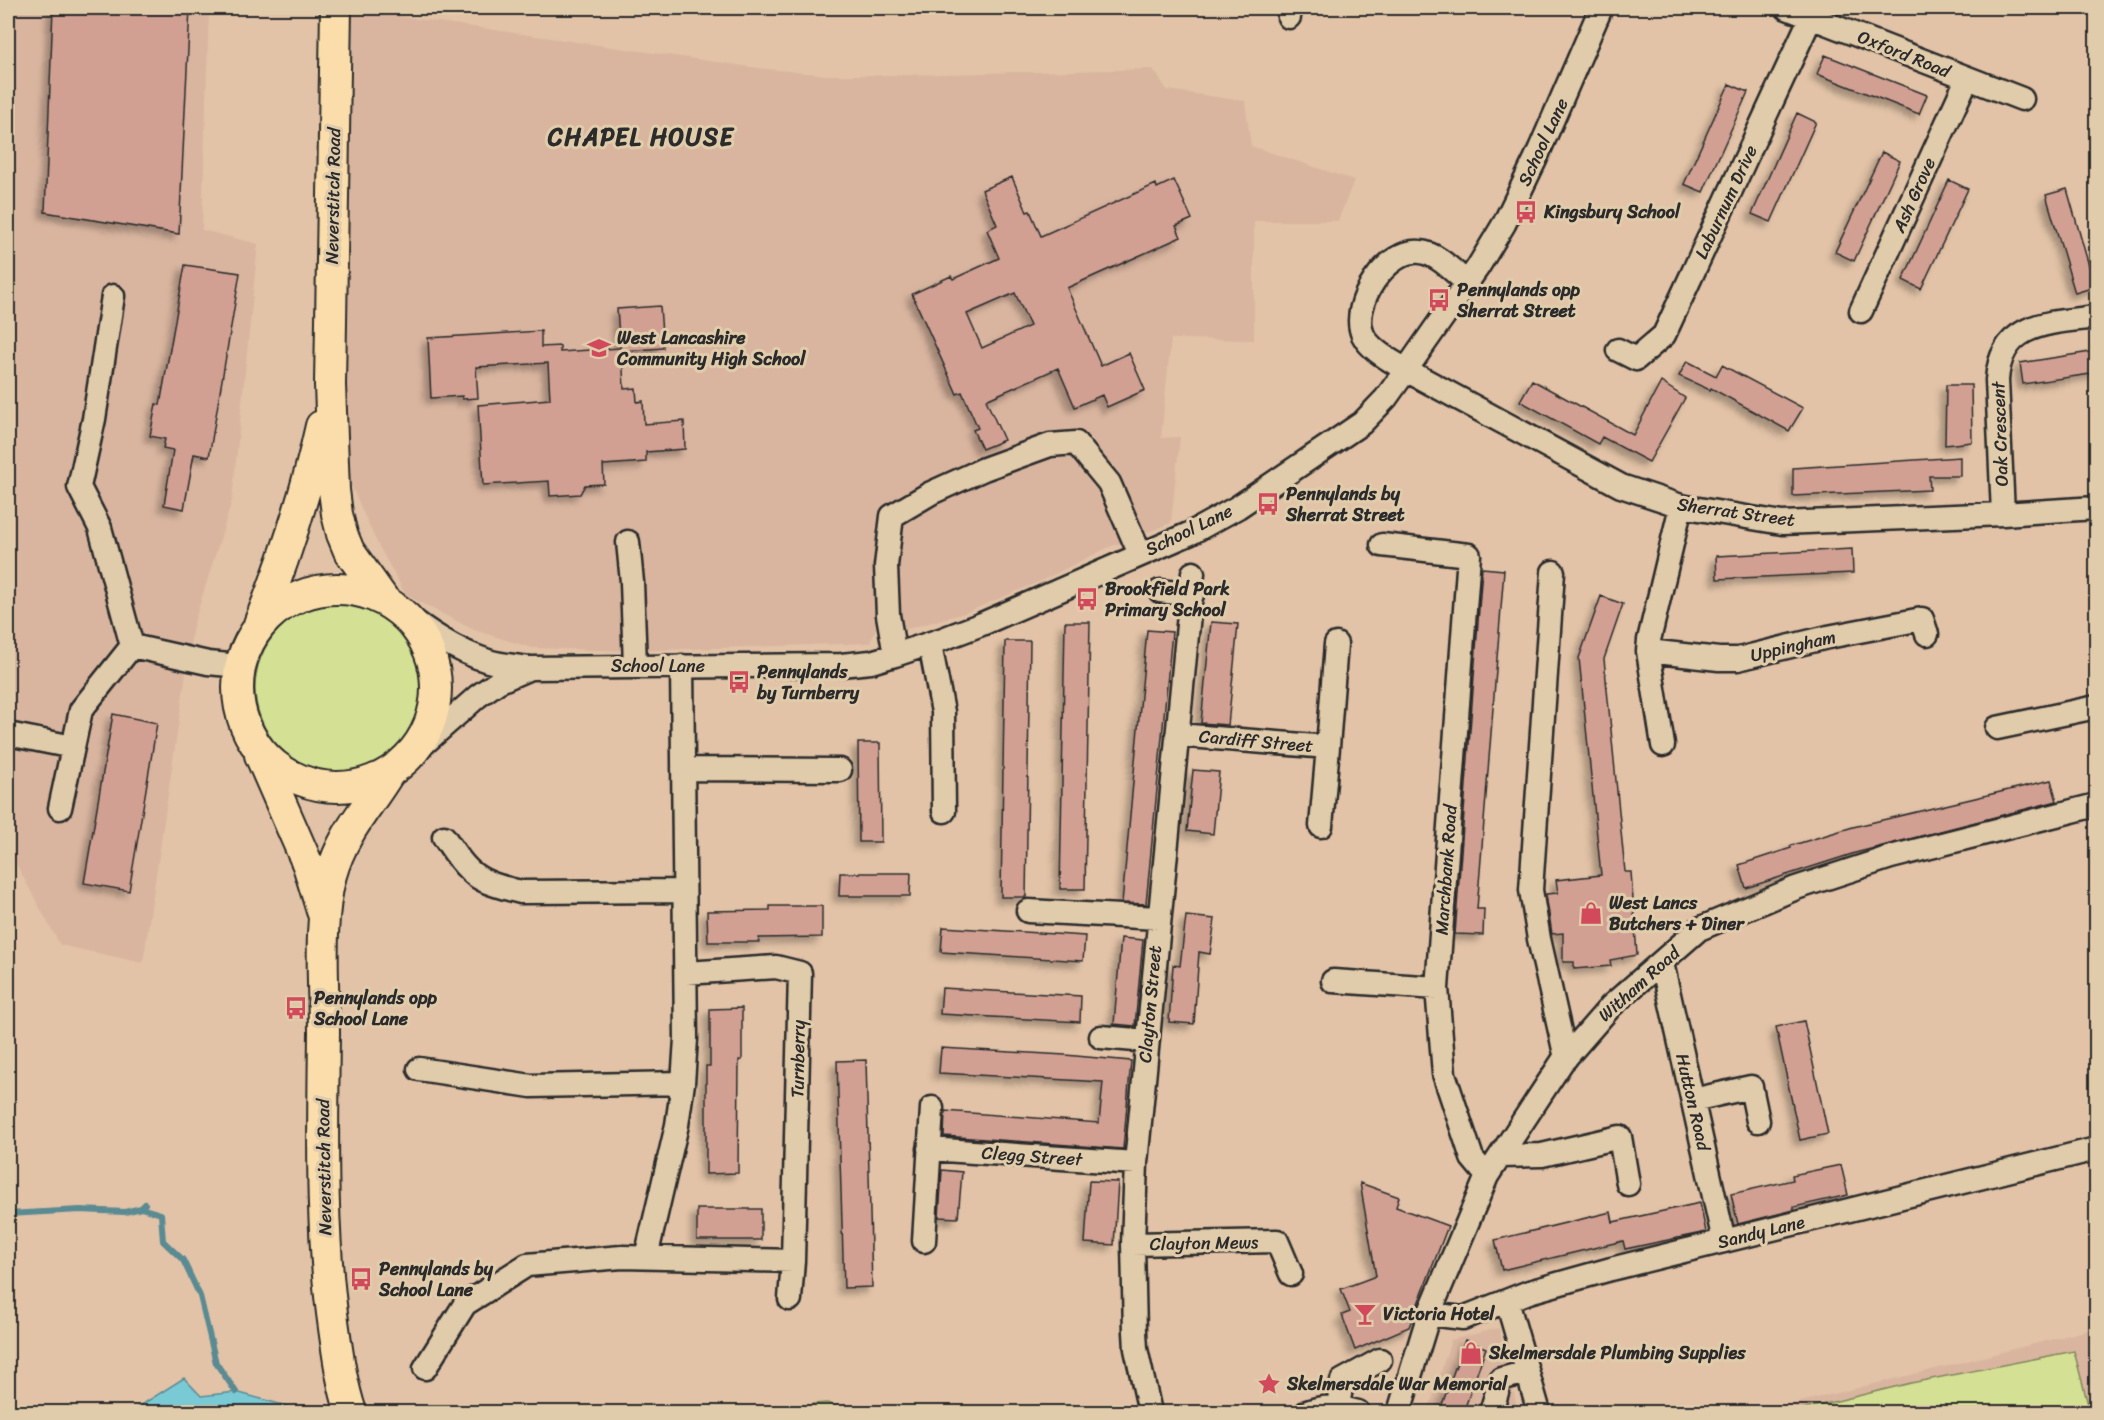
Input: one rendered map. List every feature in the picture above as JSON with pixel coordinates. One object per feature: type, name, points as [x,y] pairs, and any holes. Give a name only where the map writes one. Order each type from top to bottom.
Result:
[{"type":"main road","name":"Neverstitch Road","points":[[336,8],[330,385],[334,490],[342,534],[350,551],[391,604]]},
{"type":"main road","name":"Neverstitch Road","points":[[257,630],[296,525],[330,385]]},
{"type":"main road","points":[[329,589],[357,590],[391,604],[421,633],[434,663],[437,697],[429,729],[400,765],[362,785],[332,788],[303,782],[277,767],[256,745],[244,721],[238,694],[240,666],[257,630],[276,609],[301,595],[329,589]]},
{"type":"main road","name":"Neverstitch Road","points":[[256,745],[308,865],[324,920]]},
{"type":"main road","name":"Neverstitch Road","points":[[351,1413],[339,1365],[330,1304],[325,1246],[324,920],[331,878],[345,838],[356,819],[400,765]]},
{"type":"street","name":"School Lane","points":[[391,604],[433,634],[467,653],[490,662],[530,668],[841,665],[871,662],[930,644],[982,624],[1209,524],[1334,443],[1362,423],[1386,398],[1467,282],[1504,224],[1536,158],[1601,8]]},
{"type":"street","name":"Oxford Road","points":[[1787,8],[2022,99]]},
{"type":"street","name":"Laburnum Drive","points":[[1618,350],[1636,359],[1664,335],[1811,17]]},
{"type":"street","name":"Ash Grove","points":[[1861,311],[1967,79]]},
{"type":"street","name":"Sherrat Street","points":[[1467,282],[1424,252],[1411,252],[1396,259],[1375,278],[1364,303],[1360,320],[1364,336],[1378,351],[1406,370],[1621,486],[1681,506],[1782,523],[2097,508]]},
{"type":"street","points":[[113,296],[94,419],[79,487],[100,528],[132,646]]},
{"type":"street","name":"Oak Crescent","points":[[2003,514],[1997,380],[2000,359],[2012,340],[2031,327],[2097,317]]},
{"type":"street","points":[[895,655],[888,615],[886,574],[892,516],[931,493],[984,469],[1050,445],[1076,443],[1109,483],[1140,554]]},
{"type":"street","points":[[1663,745],[1648,651],[1681,506]]},
{"type":"street","points":[[628,542],[635,666]]},
{"type":"street","name":"Marchbank Road","points":[[1382,545],[1469,555],[1437,988],[1444,1074],[1472,1158],[1487,1176]]},
{"type":"street","points":[[1553,572],[1531,890],[1539,939],[1566,1058]]},
{"type":"street","name":"Clayton Street","points":[[1150,1413],[1135,1332],[1133,1244],[1136,1163],[1192,584],[1160,591]]},
{"type":"street","name":"Uppingham","points":[[1648,651],[1738,659],[1828,637],[1922,619],[1927,634]]},
{"type":"street","points":[[930,644],[944,712],[945,811]]},
{"type":"street","points":[[1328,747],[1336,644]]},
{"type":"street","points":[[132,646],[208,663],[240,666]]},
{"type":"street","points":[[60,808],[81,710],[132,646]]},
{"type":"street","points":[[646,1257],[677,1125],[686,1039],[682,666]]},
{"type":"street","name":"School Lane","points":[[400,765],[478,696],[498,682],[530,668]]},
{"type":"street","points":[[1997,728],[2097,707]]},
{"type":"street","points":[[8,734],[73,747]]},
{"type":"street","name":"Cardiff Street","points":[[1177,735],[1328,747],[1321,826]]},
{"type":"street","points":[[683,770],[840,770]]},
{"type":"street","name":"Witham Road","points":[[1399,1413],[1429,1314],[1487,1176],[1566,1058],[1611,1006],[1699,929],[1796,888],[1891,857],[2097,805]]},
{"type":"street","points":[[444,837],[463,866],[477,878],[496,886],[521,892],[684,891]]},
{"type":"street","points":[[1028,911],[1158,918]]},
{"type":"street","name":"Hutton Road","points":[[1662,963],[1724,1241]]},
{"type":"street","name":"Turnberry","points":[[686,973],[776,967],[800,973],[794,1261],[790,1299]]},
{"type":"street","points":[[1333,981],[1437,988]]},
{"type":"street","points":[[1101,1037],[1147,1041]]},
{"type":"street","points":[[418,1069],[531,1086],[683,1083]]},
{"type":"street","points":[[1693,1100],[1751,1087],[1758,1120]]},
{"type":"street","points":[[924,1241],[932,1108]]},
{"type":"street","points":[[1500,1156],[1542,1155],[1620,1137],[1628,1184]]},
{"type":"street","name":"Clegg Street","points":[[929,1149],[1136,1163]]},
{"type":"street","name":"Sandy Lane","points":[[1429,1314],[1463,1318],[1529,1292],[1611,1269],[2097,1149]]},
{"type":"street","name":"Clayton Mews","points":[[1133,1244],[1277,1241],[1291,1274]]},
{"type":"street","points":[[425,1368],[465,1304],[527,1265],[622,1257],[794,1261]]},
{"type":"street","points":[[1507,1301],[1539,1413]]},
{"type":"street","points":[[1307,1413],[1324,1407],[1348,1410],[1342,1381],[1380,1360]]},
{"type":"street","points":[[1491,1413],[1501,1379],[1527,1372]]},
{"type":"shaded area","points":[[8,8],[209,8],[202,230],[258,244],[232,501],[193,626],[143,963],[60,945],[8,849]]},
{"type":"shaded area","name":"West Lancashire Community High School","points":[[341,8],[758,68],[826,75],[1153,69],[1167,90],[1245,101],[1251,146],[1354,180],[1338,221],[1254,221],[1254,340],[1171,339],[1161,438],[1180,437],[1171,523],[1107,548],[1039,582],[965,613],[904,630],[880,618],[870,643],[629,651],[532,648],[474,630],[406,595],[377,543],[350,483],[330,385]]},
{"type":"shaded area","points":[[1499,1328],[1518,1412],[1428,1412],[1451,1340]]},
{"type":"shaded area","points":[[2096,1328],[2096,1412],[1760,1412],[1959,1363]]},
{"type":"green space","points":[[340,603],[357,604],[373,609],[400,628],[419,655],[424,671],[424,705],[419,721],[400,748],[373,767],[357,772],[340,773],[323,772],[307,767],[280,748],[261,721],[256,705],[255,688],[256,671],[261,655],[280,628],[307,609],[323,604]]},
{"type":"green space","points":[[2074,1351],[2090,1412],[1792,1412],[1911,1383]]},
{"type":"green space","points":[[827,1403],[845,1412],[803,1412],[813,1404]]},
{"type":"water","points":[[184,1378],[201,1396],[236,1392],[290,1407],[298,1412],[139,1412],[138,1407]]},
{"type":"building","points":[[53,8],[190,8],[179,234],[45,212]]},
{"type":"building","points":[[1825,55],[1927,95],[1919,114],[1817,74]]},
{"type":"building","points":[[1729,84],[1748,92],[1703,192],[1684,184]]},
{"type":"building","points":[[1797,113],[1816,122],[1771,222],[1752,214]]},
{"type":"building","points":[[1882,152],[1900,161],[1854,261],[1835,252]]},
{"type":"building","points":[[1012,177],[1027,212],[1030,211],[1041,236],[1156,184],[1157,188],[1174,180],[1192,219],[1176,226],[1181,237],[1067,288],[1101,366],[1129,353],[1145,390],[1107,407],[1102,395],[1075,407],[1058,368],[986,400],[1004,440],[982,449],[973,430],[978,428],[962,392],[957,394],[912,294],[951,276],[953,279],[999,258],[987,230],[997,225],[982,190]],"holes":[[[1015,293],[1030,326],[982,348],[967,314]]]},
{"type":"building","points":[[1949,180],[1968,189],[1921,289],[1903,280]]},
{"type":"building","points":[[2067,189],[2095,287],[2075,293],[2046,195]]},
{"type":"building","points":[[185,265],[240,273],[209,457],[194,454],[184,509],[164,505],[173,450],[163,448],[165,439],[150,436],[156,404],[160,405]]},
{"type":"building","points":[[660,306],[663,348],[622,351],[624,389],[636,388],[637,402],[643,401],[644,424],[684,421],[685,449],[646,452],[646,462],[603,465],[604,484],[585,485],[580,494],[550,496],[549,481],[483,485],[478,405],[550,399],[548,363],[476,367],[478,398],[462,399],[462,396],[431,398],[428,338],[541,331],[541,347],[560,346],[560,352],[620,348],[617,309]]},
{"type":"building","points":[[2097,351],[2097,373],[2023,384],[2020,363]]},
{"type":"building","points":[[1687,361],[1716,376],[1722,365],[1803,408],[1789,431],[1711,388],[1710,390],[1679,376]]},
{"type":"building","points":[[1532,380],[1633,435],[1661,382],[1685,398],[1649,462],[1602,437],[1598,444],[1520,401]]},
{"type":"building","points":[[1946,385],[1971,385],[1972,442],[1945,445]]},
{"type":"building","points":[[1960,457],[1960,476],[1929,476],[1930,490],[1793,496],[1793,468]]},
{"type":"building","points":[[1852,549],[1853,573],[1717,579],[1716,556]]},
{"type":"building","points":[[1482,568],[1504,570],[1477,909],[1484,909],[1483,935],[1455,934]]},
{"type":"building","points":[[1601,596],[1623,604],[1604,659],[1625,872],[1631,872],[1637,955],[1610,960],[1611,966],[1574,969],[1574,962],[1563,962],[1563,933],[1552,934],[1546,894],[1558,893],[1556,880],[1601,875],[1579,658]]},
{"type":"building","points":[[1065,622],[1090,622],[1085,889],[1060,889]]},
{"type":"building","points":[[1211,622],[1238,624],[1228,725],[1201,723]]},
{"type":"building","points":[[1147,630],[1172,632],[1146,904],[1122,903]]},
{"type":"building","points":[[1005,641],[1030,641],[1026,897],[1001,897]]},
{"type":"building","points":[[113,714],[157,723],[129,891],[84,883]]},
{"type":"building","points":[[858,743],[880,743],[881,842],[859,842]]},
{"type":"building","points":[[1193,770],[1219,772],[1213,834],[1187,831]]},
{"type":"building","points":[[2051,780],[2057,801],[1855,853],[1746,888],[1739,865],[1791,848],[1790,846],[1853,827]]},
{"type":"building","points":[[840,873],[911,873],[910,896],[839,896]]},
{"type":"building","points":[[770,906],[822,906],[822,937],[759,938],[759,942],[708,942],[707,911],[770,910]]},
{"type":"building","points":[[1186,916],[1215,919],[1210,954],[1199,952],[1194,1024],[1169,1022],[1173,965],[1180,966]]},
{"type":"building","points":[[943,927],[1085,936],[1083,961],[941,952]]},
{"type":"building","points":[[1121,938],[1143,940],[1135,1026],[1114,1024]]},
{"type":"building","points":[[942,988],[1081,996],[1080,1022],[940,1014]]},
{"type":"building","points":[[742,1008],[738,1173],[706,1174],[706,1066],[710,1066],[710,1009]]},
{"type":"building","points":[[1804,1021],[1828,1134],[1800,1140],[1776,1027]]},
{"type":"building","points":[[941,1048],[1131,1061],[1123,1149],[944,1136],[945,1111],[1099,1123],[1103,1082],[939,1073]]},
{"type":"building","points":[[866,1060],[872,1287],[844,1288],[837,1061]]},
{"type":"building","points":[[1841,1165],[1848,1195],[1794,1207],[1794,1210],[1738,1224],[1731,1194],[1793,1180],[1792,1175]]},
{"type":"building","points":[[942,1170],[962,1172],[958,1218],[939,1217]]},
{"type":"building","points":[[1089,1181],[1118,1182],[1114,1245],[1085,1243]]},
{"type":"building","points":[[1360,1183],[1399,1197],[1396,1207],[1448,1226],[1409,1327],[1355,1350],[1342,1315],[1350,1312],[1341,1289],[1376,1276]]},
{"type":"building","points":[[1700,1203],[1706,1232],[1625,1249],[1623,1241],[1502,1270],[1495,1240],[1611,1212],[1613,1222]]},
{"type":"building","points":[[697,1209],[761,1209],[761,1240],[697,1240]]},
{"type":"building","points":[[1465,1340],[1486,1348],[1463,1413],[1439,1413]]},
{"type":"waterway","points":[[8,1214],[80,1210],[125,1212],[141,1208],[145,1204]]},
{"type":"waterway","points":[[141,1208],[161,1214],[163,1241],[183,1260],[200,1296],[216,1363],[236,1392]]},
{"type":"place","name":"Kingsbury School","points":[[1526,212]]},
{"type":"place","name":"Pennylands opp Sherrat Street","points":[[1439,300]]},
{"type":"place","name":"West Lancashire Community High School","points":[[599,348]]},
{"type":"place","name":"Pennylands by Sherrat Street","points":[[1268,504]]},
{"type":"place","name":"Brookfield Park Primary School","points":[[1087,599]]},
{"type":"place","name":"Pennylands by Turnberry","points":[[739,682]]},
{"type":"place","name":"West Lancs Butchers + Diner","points":[[1591,913]]},
{"type":"place","name":"Pennylands opp School Lane","points":[[296,1008]]},
{"type":"place","name":"Pennylands by School Lane","points":[[361,1279]]},
{"type":"place","name":"Victoria Hotel","points":[[1365,1314]]},
{"type":"place","name":"Skelmersdale Plumbing Supplies","points":[[1471,1353]]},
{"type":"place","name":"Skelmersdale War Memorial","points":[[1269,1384]]},
{"type":"district","name":"CHAPEL HOUSE","points":[[641,137]]}]
